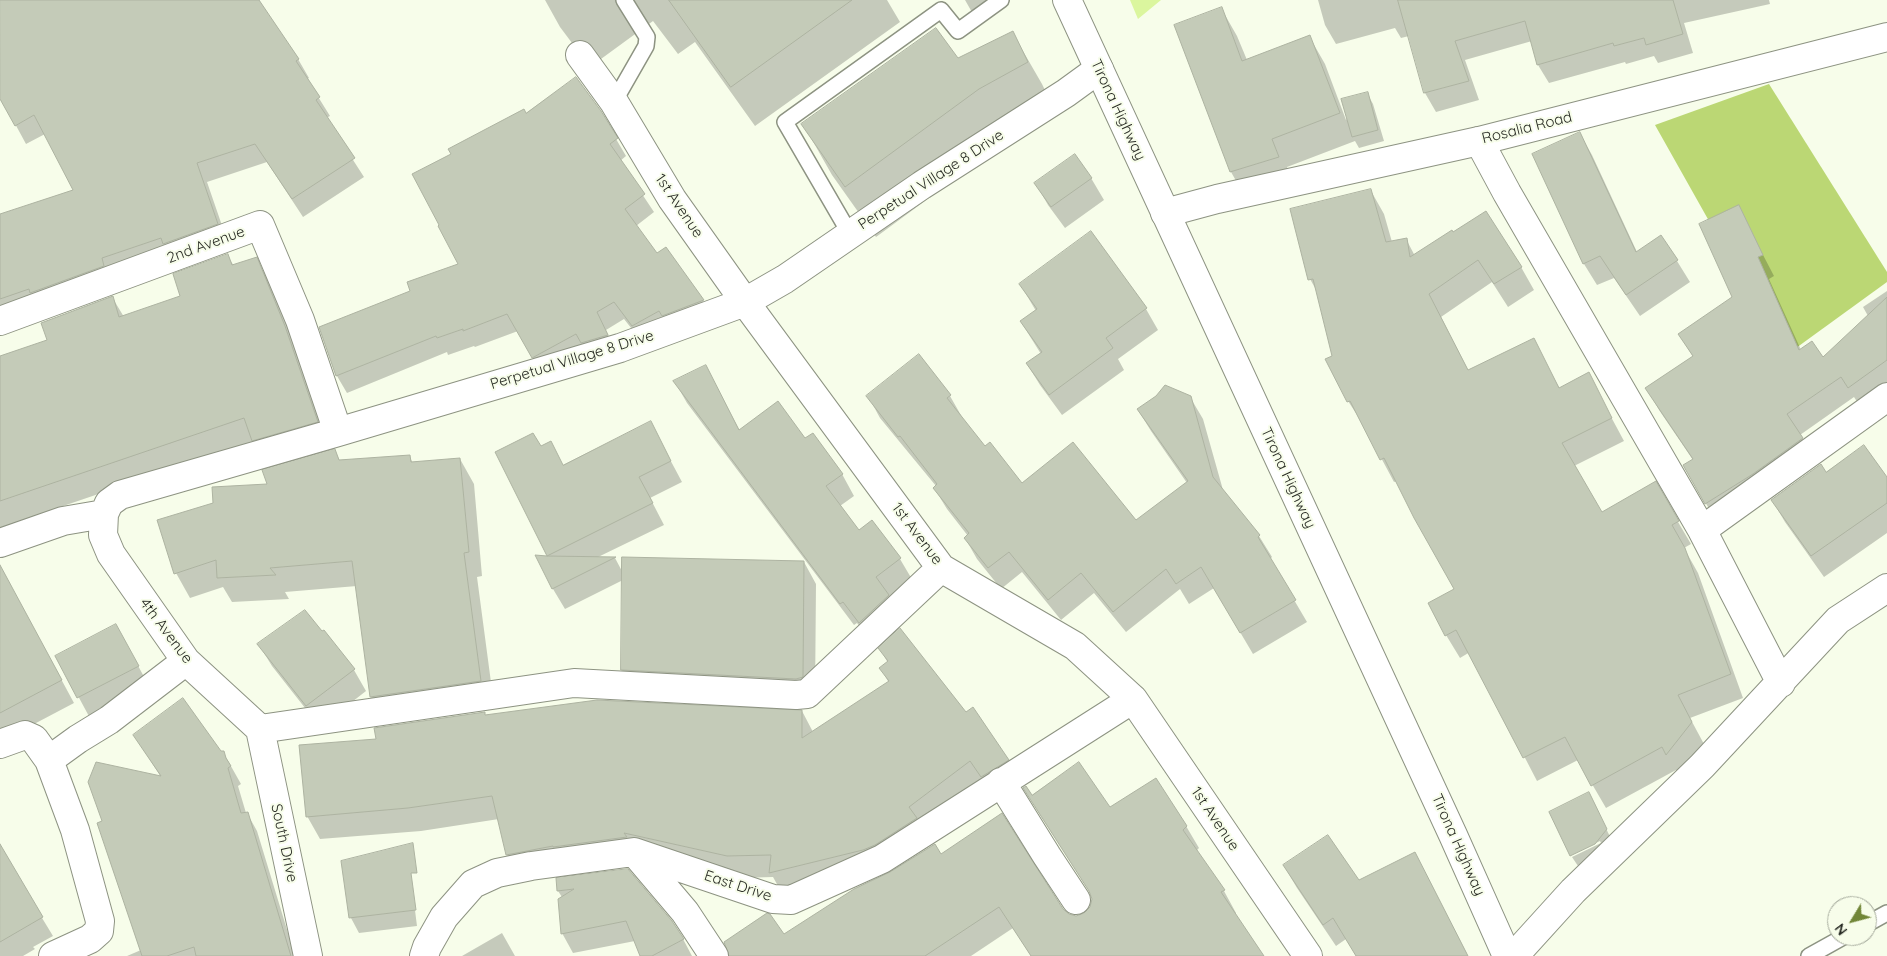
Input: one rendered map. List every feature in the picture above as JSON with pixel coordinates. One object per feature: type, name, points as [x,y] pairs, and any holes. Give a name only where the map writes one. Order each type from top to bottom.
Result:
[{"type":"street","name":"Tirona Highway","points":[[1066,0],[1508,956]]},
{"type":"street","name":"Rosalia Road","points":[[1165,213],[1217,199],[1479,140],[1887,37]]},
{"type":"street","name":"1st Avenue","points":[[580,55],[614,102],[672,199],[745,302],[941,568],[1074,646],[1133,698],[1308,956]]},
{"type":"street","name":"Perpetual Village 8 Drive","points":[[104,514],[109,503],[120,495],[620,348],[745,302],[785,279],[850,234],[1066,93],[1099,69]]},
{"type":"street","points":[[1479,140],[1507,194],[1702,530],[1781,683]]},
{"type":"street","name":"2nd Avenue","points":[[0,321],[260,225],[300,320],[338,432]]},
{"type":"street","points":[[1702,530],[1887,397]]},
{"type":"street","points":[[0,543],[63,521],[104,514]]},
{"type":"street","name":"4th Avenue","points":[[104,514],[103,535],[111,554],[186,661],[260,729]]},
{"type":"street","points":[[260,729],[574,683],[796,695],[807,694],[941,568]]},
{"type":"street","points":[[1514,956],[1573,891],[1702,766],[1838,620],[1887,588]]},
{"type":"street","points":[[49,760],[109,720],[186,661]]},
{"type":"street","name":"East Drive","points":[[424,956],[444,917],[473,884],[497,873],[531,866],[634,852],[773,899],[792,900],[882,859],[1133,698]]},
{"type":"street","name":"South Drive","points":[[260,729],[308,956]]},
{"type":"street","points":[[0,744],[25,735],[34,739],[49,760],[75,830],[100,921],[99,931],[90,939],[53,956]]},
{"type":"street","points":[[1001,782],[1046,856],[1076,900]]},
{"type":"street","points":[[634,852],[685,912],[714,956]]},
{"type":"lane","points":[[614,102],[646,46],[647,37],[624,0]]},
{"type":"lane","points":[[850,234],[785,122],[941,10],[958,31],[1001,0]]},
{"type":"lane","points":[[1809,956],[1827,946]]},
{"type":"green space","points":[[1130,0],[1161,0],[1138,19]]},
{"type":"green space","points":[[1769,84],[1887,272],[1887,282],[1785,356],[1655,125]]},
{"type":"building","points":[[0,0],[259,0],[299,59],[296,61],[320,97],[316,100],[355,158],[292,199],[255,144],[197,163],[218,224],[163,244],[161,238],[102,258],[104,266],[30,293],[29,289],[0,299],[0,214],[73,190],[34,115],[15,126],[0,99]]},
{"type":"building","points":[[669,0],[852,0],[731,87]]},
{"type":"building","points":[[1398,0],[1673,0],[1683,34],[1646,45],[1644,38],[1614,46],[1613,43],[1537,65],[1525,21],[1455,41],[1469,81],[1424,93]]},
{"type":"building","points":[[1222,7],[1242,61],[1310,35],[1340,113],[1272,139],[1279,157],[1230,172],[1174,25]]},
{"type":"building","points":[[936,28],[958,58],[1013,31],[1028,62],[979,89],[845,187],[801,124]]},
{"type":"building","points":[[576,77],[618,138],[610,144],[645,194],[625,209],[657,253],[666,247],[704,300],[662,316],[659,311],[632,326],[614,302],[597,312],[608,335],[581,343],[576,334],[532,358],[507,314],[463,331],[463,329],[437,338],[436,336],[336,376],[319,327],[410,291],[407,282],[458,264],[412,174],[451,154],[448,149],[524,109],[526,113]]},
{"type":"building","points":[[1368,92],[1378,130],[1352,137],[1341,99]]},
{"type":"building","points":[[1580,132],[1636,252],[1661,235],[1678,260],[1626,295],[1600,256],[1583,264],[1532,154]]},
{"type":"building","points":[[1075,154],[1092,178],[1051,207],[1034,183]]},
{"type":"building","points":[[1371,189],[1386,242],[1407,238],[1410,257],[1486,211],[1522,267],[1494,284],[1478,260],[1429,294],[1468,370],[1534,338],[1559,388],[1589,372],[1612,418],[1562,443],[1602,512],[1656,481],[1679,521],[1672,525],[1685,548],[1731,674],[1678,695],[1692,722],[1666,755],[1662,747],[1591,786],[1565,737],[1523,758],[1456,630],[1445,636],[1428,603],[1454,589],[1414,518],[1384,458],[1380,460],[1350,401],[1347,402],[1325,359],[1332,356],[1313,279],[1308,280],[1290,209]]},
{"type":"building","points":[[1739,205],[1763,255],[1758,257],[1799,350],[1812,341],[1823,357],[1887,297],[1887,360],[1848,388],[1841,377],[1787,414],[1803,438],[1753,474],[1705,504],[1683,465],[1693,459],[1645,388],[1693,356],[1678,334],[1732,297],[1699,224]]},
{"type":"building","points":[[1091,231],[1147,308],[1106,338],[1113,348],[1049,395],[1026,363],[1042,352],[1020,321],[1037,309],[1019,284]]},
{"type":"building","points":[[228,254],[232,265],[257,257],[285,326],[318,422],[252,441],[244,418],[0,501],[0,356],[47,340],[41,323],[113,296],[119,317],[180,296],[173,274]]},
{"type":"building","points":[[919,354],[951,395],[947,398],[985,446],[990,442],[1022,483],[1073,442],[1136,520],[1188,481],[1137,409],[1156,396],[1165,385],[1191,396],[1213,477],[1260,535],[1258,537],[1296,600],[1240,633],[1201,567],[1176,584],[1166,569],[1113,612],[1081,573],[1048,600],[1009,552],[988,568],[964,538],[969,533],[933,488],[937,484],[866,396]]},
{"type":"building","points":[[706,365],[739,430],[778,401],[805,438],[813,433],[843,474],[826,486],[859,530],[872,520],[901,558],[876,577],[889,595],[859,623],[843,602],[840,604],[673,381]]},
{"type":"building","points":[[651,421],[671,461],[639,477],[653,503],[547,556],[495,452],[533,433],[541,446],[551,441],[563,465]]},
{"type":"building","points":[[1864,445],[1887,477],[1887,503],[1811,556],[1771,500],[1821,464],[1826,472]]},
{"type":"building","points":[[335,449],[339,460],[410,455],[411,462],[460,458],[469,552],[464,553],[481,681],[370,697],[352,561],[270,568],[276,575],[217,578],[216,560],[174,574],[157,520],[213,503],[212,487],[267,484],[262,470]]},
{"type":"building","points":[[535,555],[616,557],[552,589]]},
{"type":"building","points":[[622,557],[804,561],[803,677],[796,679],[621,670]]},
{"type":"building","points":[[0,565],[62,680],[0,713]]},
{"type":"building","points":[[305,610],[322,631],[324,630],[355,669],[306,706],[257,644]]},
{"type":"building","points":[[116,624],[139,666],[77,698],[55,656]]},
{"type":"building","points":[[900,628],[966,712],[973,707],[1009,760],[981,777],[970,761],[909,807],[917,818],[875,845],[863,850],[769,873],[771,855],[727,856],[624,833],[627,837],[553,846],[506,855],[492,796],[408,808],[306,817],[299,745],[376,739],[374,728],[485,712],[485,715],[597,700],[802,710],[802,738],[889,681],[879,668],[888,661],[878,648]]},
{"type":"building","points":[[183,698],[221,751],[224,751],[231,766],[228,768],[241,813],[248,812],[291,956],[196,956],[194,947],[167,956],[142,956],[97,823],[102,821],[88,782],[96,762],[161,776],[133,735]]},
{"type":"building","points":[[1079,762],[1110,807],[1156,778],[1187,826],[1183,830],[1225,890],[1221,892],[1264,956],[1031,956],[999,907],[925,956],[729,956],[724,942],[767,913],[770,914],[784,934],[854,889],[890,872],[935,844],[941,854],[1002,813],[1063,909],[1069,914],[1076,916],[1084,913],[1090,907],[1092,899],[1089,891],[1023,788],[1026,786],[1032,795]]},
{"type":"building","points":[[1589,792],[1607,829],[1595,844],[1570,856],[1549,812]]},
{"type":"building","points":[[1328,835],[1359,880],[1415,852],[1468,956],[1356,956],[1333,918],[1323,925],[1283,865]]},
{"type":"building","points":[[413,843],[417,873],[411,873],[416,910],[349,918],[341,861]]},
{"type":"building","points":[[0,844],[43,917],[0,942]]},
{"type":"building","points":[[628,869],[672,921],[684,939],[652,956],[640,956],[626,921],[561,934],[558,899],[574,889],[557,891],[556,878]]}]
